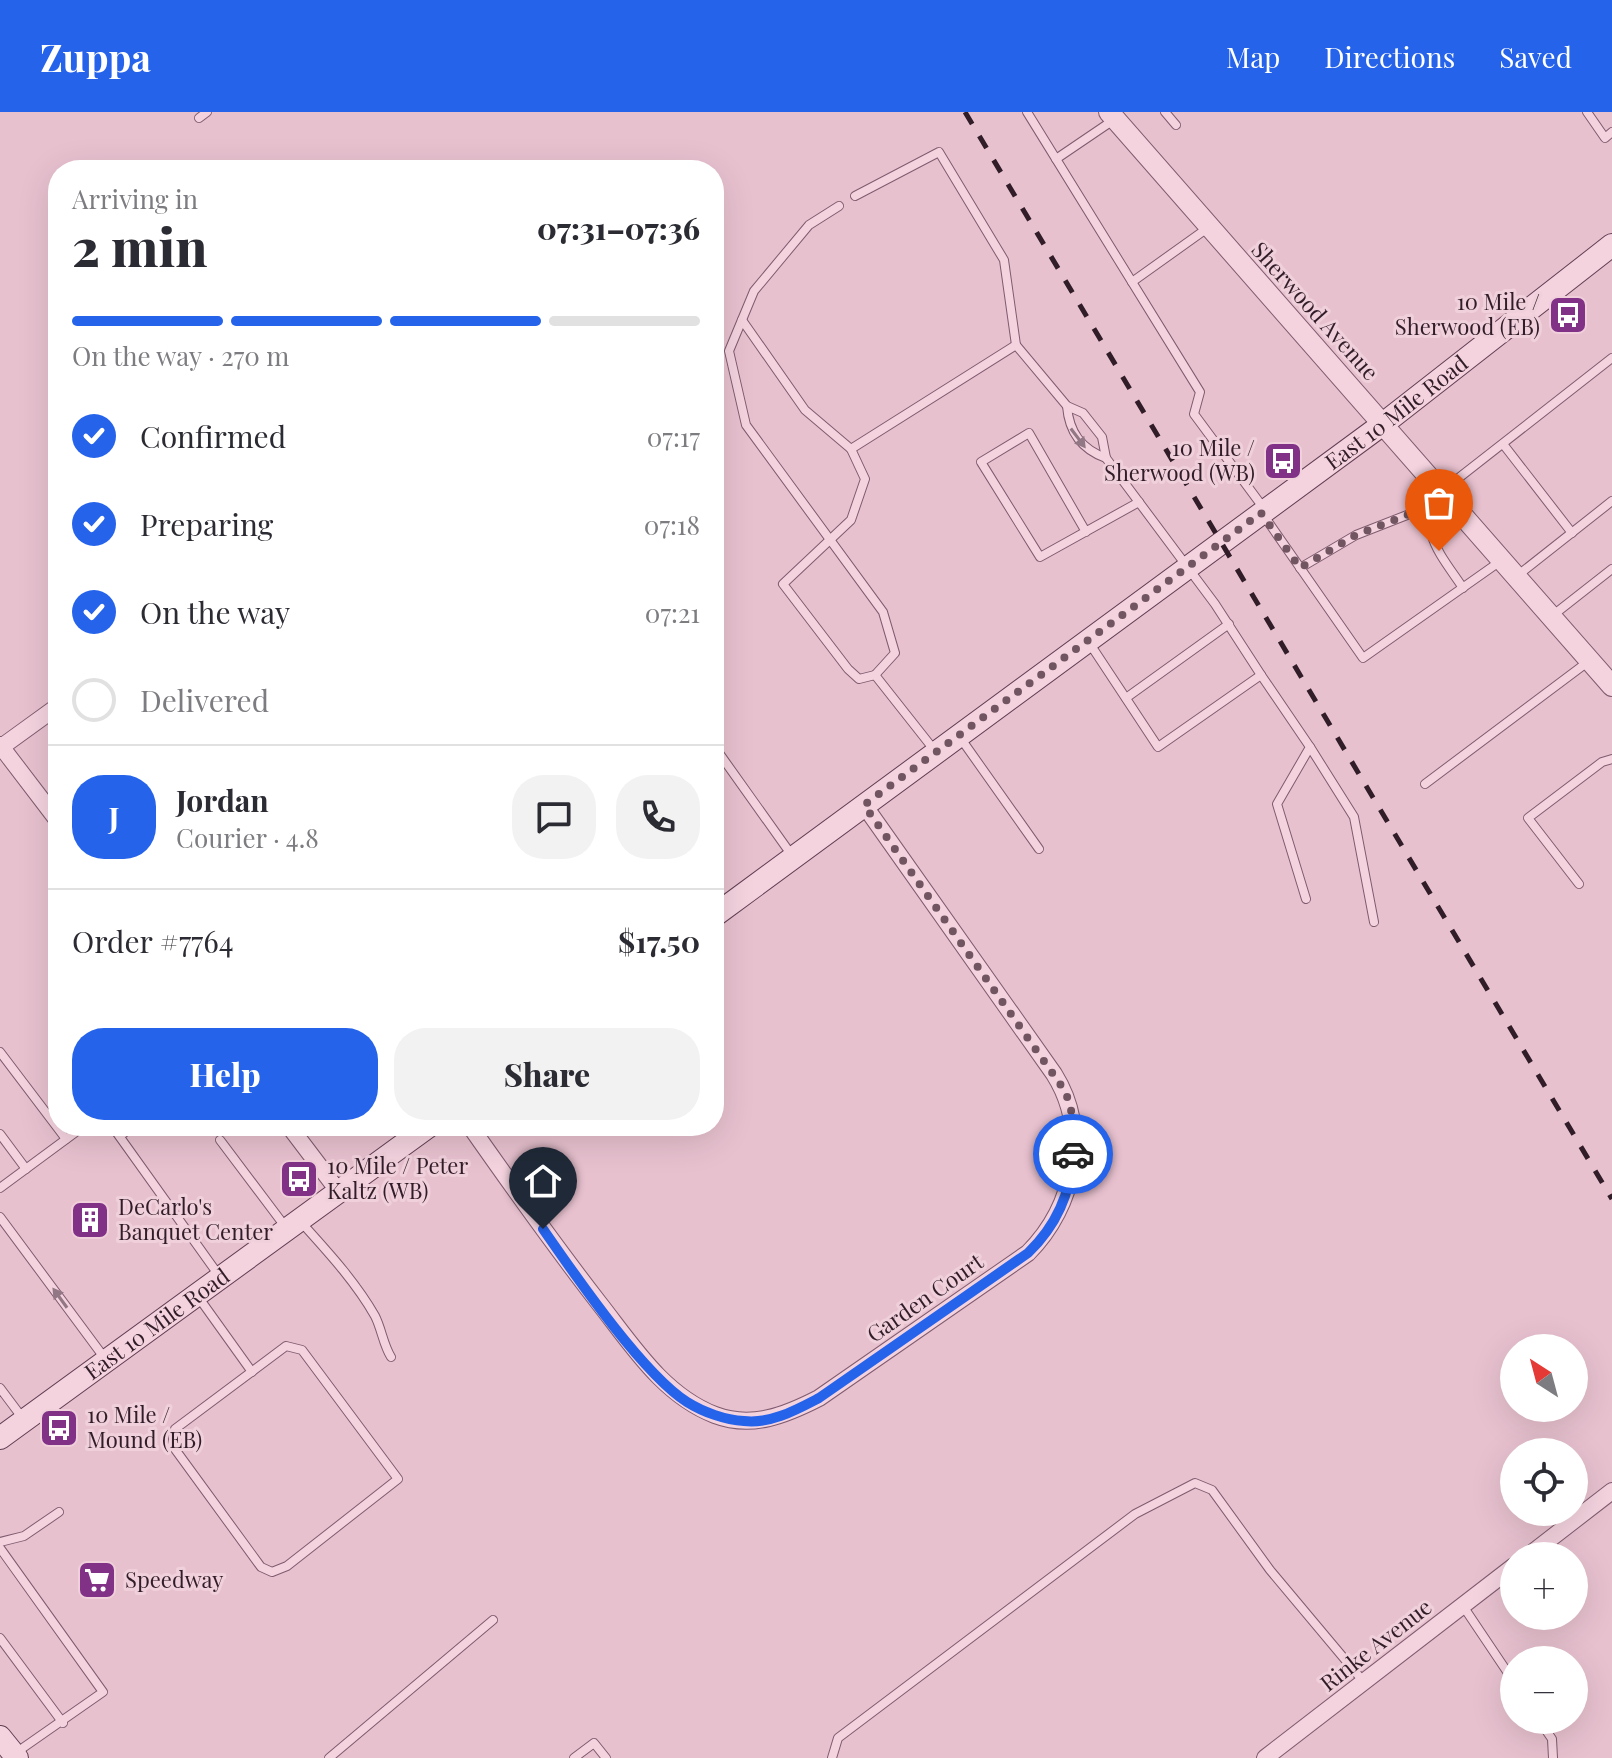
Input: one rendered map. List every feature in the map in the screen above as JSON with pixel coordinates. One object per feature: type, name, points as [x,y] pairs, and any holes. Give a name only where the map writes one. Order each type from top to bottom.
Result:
[{"type":"main road","name":"East 10 Mile Road","points":[[724,909],[1383,424],[1612,245]]},
{"type":"main road","name":"East 10 Mile Road","points":[[0,1438],[415,1136]]},
{"type":"street","name":"Sherwood Avenue","points":[[1112,115],[1383,424],[1436,499],[1502,560],[1612,686]]},
{"type":"street","points":[[48,713],[1,747],[48,808]]},
{"type":"street","name":"Garden Court","points":[[477,1136],[561,1254],[655,1374],[687,1402],[717,1416],[746,1422],[784,1416],[819,1398],[1028,1253],[1055,1221],[1072,1175],[1075,1134],[1071,1108],[1054,1074],[864,805]]},
{"type":"street","points":[[300,1136],[339,1192]]},
{"type":"street","points":[[1546,1542],[1612,1491]]},
{"type":"street","name":"Rinke Avenue","points":[[1265,1758],[1500,1577]]},
{"type":"lane","points":[[1027,112],[1200,392],[1194,414],[1363,658],[1502,560]]},
{"type":"lane","points":[[1165,112],[1176,125]]},
{"type":"lane","points":[[1587,112],[1605,138],[1612,132]]},
{"type":"lane","points":[[1056,159],[1112,115]]},
{"type":"lane","points":[[855,196],[939,152],[1004,260],[1016,345],[1067,406],[1083,413],[1102,437],[1106,458],[1229,624],[1354,817],[1374,922]]},
{"type":"lane","points":[[742,320],[805,410],[851,449],[865,479],[851,520],[829,541],[783,584],[848,669],[859,679],[875,675],[895,653],[883,612],[829,541],[746,425],[729,351],[754,291],[809,225],[839,206]]},
{"type":"lane","points":[[1132,282],[1209,227]]},
{"type":"lane","points":[[851,449],[1016,345]]},
{"type":"lane","points":[[1300,568],[1356,535],[1436,499],[1612,358]]},
{"type":"lane","points":[[1067,406],[1068,425],[1088,452],[1106,458]]},
{"type":"lane","points":[[1086,532],[1029,433],[981,462],[1040,557],[1086,532],[1139,502]]},
{"type":"lane","points":[[1503,444],[1572,533]]},
{"type":"lane","points":[[1436,499],[1428,525],[1439,551],[1463,588]]},
{"type":"lane","points":[[1516,576],[1612,501]]},
{"type":"lane","points":[[1551,617],[1612,569]]},
{"type":"lane","points":[[1126,698],[1229,624]]},
{"type":"lane","points":[[1087,640],[1158,747],[1261,675]]},
{"type":"lane","points":[[1425,784],[1590,660]]},
{"type":"lane","points":[[875,675],[935,752]]},
{"type":"lane","points":[[959,735],[1039,849]]},
{"type":"lane","points":[[1306,899],[1277,804],[1310,747]]},
{"type":"lane","points":[[1579,884],[1528,818],[1602,762],[1612,759]]},
{"type":"lane","points":[[724,760],[794,857]]},
{"type":"lane","points":[[0,1052],[48,1115]]},
{"type":"lane","points":[[0,1134],[26,1169]]},
{"type":"lane","points":[[0,1188],[70,1136]]},
{"type":"lane","points":[[120,1136],[220,1278]]},
{"type":"lane","points":[[220,1140],[293,1225],[361,1293],[378,1321],[380,1339],[391,1357]]},
{"type":"lane","points":[[0,1217],[106,1361]]},
{"type":"lane","points":[[197,1295],[252,1372]]},
{"type":"lane","points":[[286,1346],[302,1350],[398,1479],[287,1566],[272,1572],[261,1567],[172,1445],[171,1438],[175,1429],[252,1372],[286,1346]]},
{"type":"lane","points":[[0,1388],[24,1421]]},
{"type":"lane","points":[[832,1758],[838,1738],[987,1623],[1135,1514],[1195,1483],[1212,1490],[1270,1570],[1364,1682]]},
{"type":"lane","points":[[0,1542],[24,1536],[59,1512]]},
{"type":"lane","points":[[0,1548],[103,1692],[63,1723],[10,1749]]},
{"type":"lane","points":[[1463,1606],[1500,1661]]},
{"type":"lane","points":[[329,1758],[493,1620]]},
{"type":"lane","points":[[0,1638],[63,1723]]},
{"type":"lane","points":[[1549,1734],[1552,1739],[1553,1758]]},
{"type":"lane","points":[[574,1758],[594,1743],[606,1758]]},
{"type":"railway","points":[[965,112],[1612,1199]]},
{"type":"way so far","points":[[1073,1154],[1075,1134],[1065,1091],[864,805],[1261,513],[1300,568],[1356,535],[1430,506],[1428,525],[1439,551]]},
{"type":"place","name":"10 Mile / Sherwood (EB)","points":[[1568,315]]},
{"type":"place","name":"10 Mile / Sherwood (WB)","points":[[1283,461]]},
{"type":"place","name":"10 Mile / Peter Kaltz (WB)","points":[[299,1179]]},
{"type":"place","name":"DeCarlo's Banquet Center","points":[[90,1220]]},
{"type":"place","name":"10 Mile / Mound (EB)","points":[[59,1428]]},
{"type":"place","name":"Speedway","points":[[97,1580]]},
{"type":"route","points":[[543,1229],[655,1374],[687,1402],[717,1416],[746,1422],[784,1416],[819,1398],[1028,1253],[1055,1221],[1072,1175],[1073,1154]]}]
